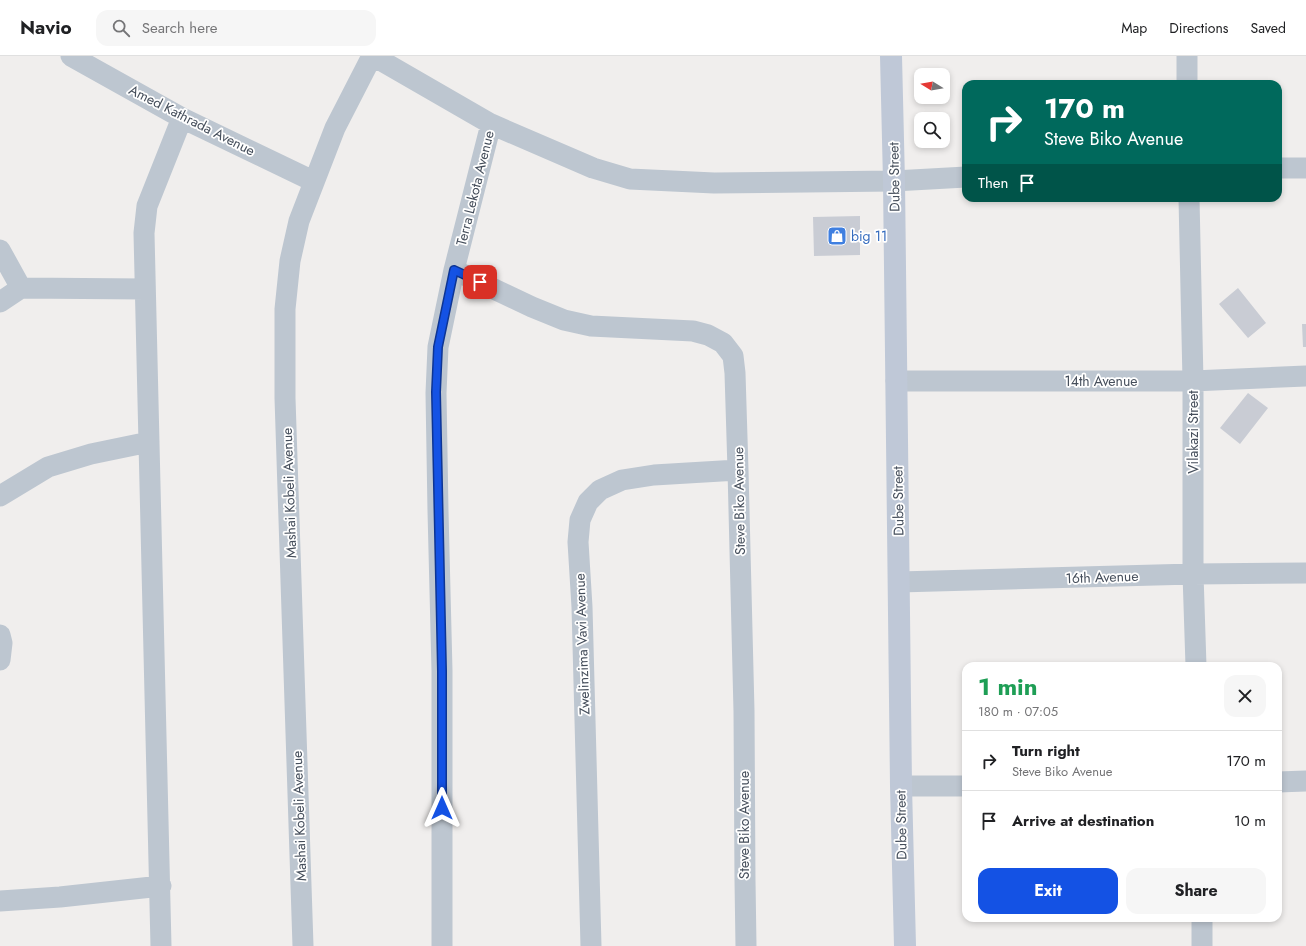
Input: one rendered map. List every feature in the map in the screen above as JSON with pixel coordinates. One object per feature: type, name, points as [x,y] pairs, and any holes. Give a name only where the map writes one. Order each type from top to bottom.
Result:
[{"type":"street","name":"Amed Kathrada Avenue","points":[[72,56],[182,118],[313,181]]},
{"type":"street","points":[[372,56],[491,124],[593,168],[630,179],[714,183],[894,181],[962,177]]},
{"type":"street","name":"Mashai Kobeli Avenue","points":[[303,946],[286,406],[285,310],[290,262],[299,221],[334,128],[372,56]]},
{"type":"street","name":"Dube Street","points":[[891,56],[899,582],[900,786],[905,946]]},
{"type":"street","points":[[1186,56],[1187,80]]},
{"type":"street","points":[[161,946],[161,886],[144,233],[147,206],[182,118]]},
{"type":"street","name":"Terra Lekota Avenue","points":[[442,946],[442,671],[436,392],[438,347],[454,270],[491,124]]},
{"type":"street","points":[[1282,168],[1306,168]]},
{"type":"street","name":"Vilakazi Street","points":[[1189,202],[1193,381],[1192,574],[1196,662]]},
{"type":"street","points":[[0,250],[21,288]]},
{"type":"street","name":"Steve Biko Avenue","points":[[454,270],[532,307],[564,320],[591,326],[693,331],[708,335],[724,343],[733,356],[735,373],[744,703],[746,946]]},
{"type":"street","points":[[0,302],[21,288],[145,289]]},
{"type":"street","name":"14th Avenue","points":[[896,381],[1193,381],[1306,376]]},
{"type":"street","points":[[0,496],[48,467],[91,454],[149,442]]},
{"type":"street","name":"Zwelinzima Vavi Avenue","points":[[590,946],[582,607],[578,542],[580,520],[588,502],[600,490],[622,480],[654,475],[738,470]]},
{"type":"street","name":"16th Avenue","points":[[899,582],[1192,574],[1306,573]]},
{"type":"street","points":[[0,635],[2,642],[0,660]]},
{"type":"street","points":[[1282,782],[1306,782]]},
{"type":"street","points":[[900,786],[962,786]]},
{"type":"street","points":[[0,901],[60,897],[161,886]]},
{"type":"street","points":[[1202,922],[1202,946]]},
{"type":"building","name":"big 11","points":[[860,216],[860,255],[814,256],[813,217]]},
{"type":"building","points":[[1238,288],[1266,323],[1248,338],[1219,304]]},
{"type":"building","points":[[1302,324],[1306,324],[1306,347],[1303,347]]},
{"type":"building","points":[[1248,393],[1268,408],[1240,444],[1220,428]]},
{"type":"place","name":"big 11","points":[[837,236]]},
{"type":"route","points":[[442,808],[442,671],[436,392],[438,347],[454,270],[480,282]]}]
